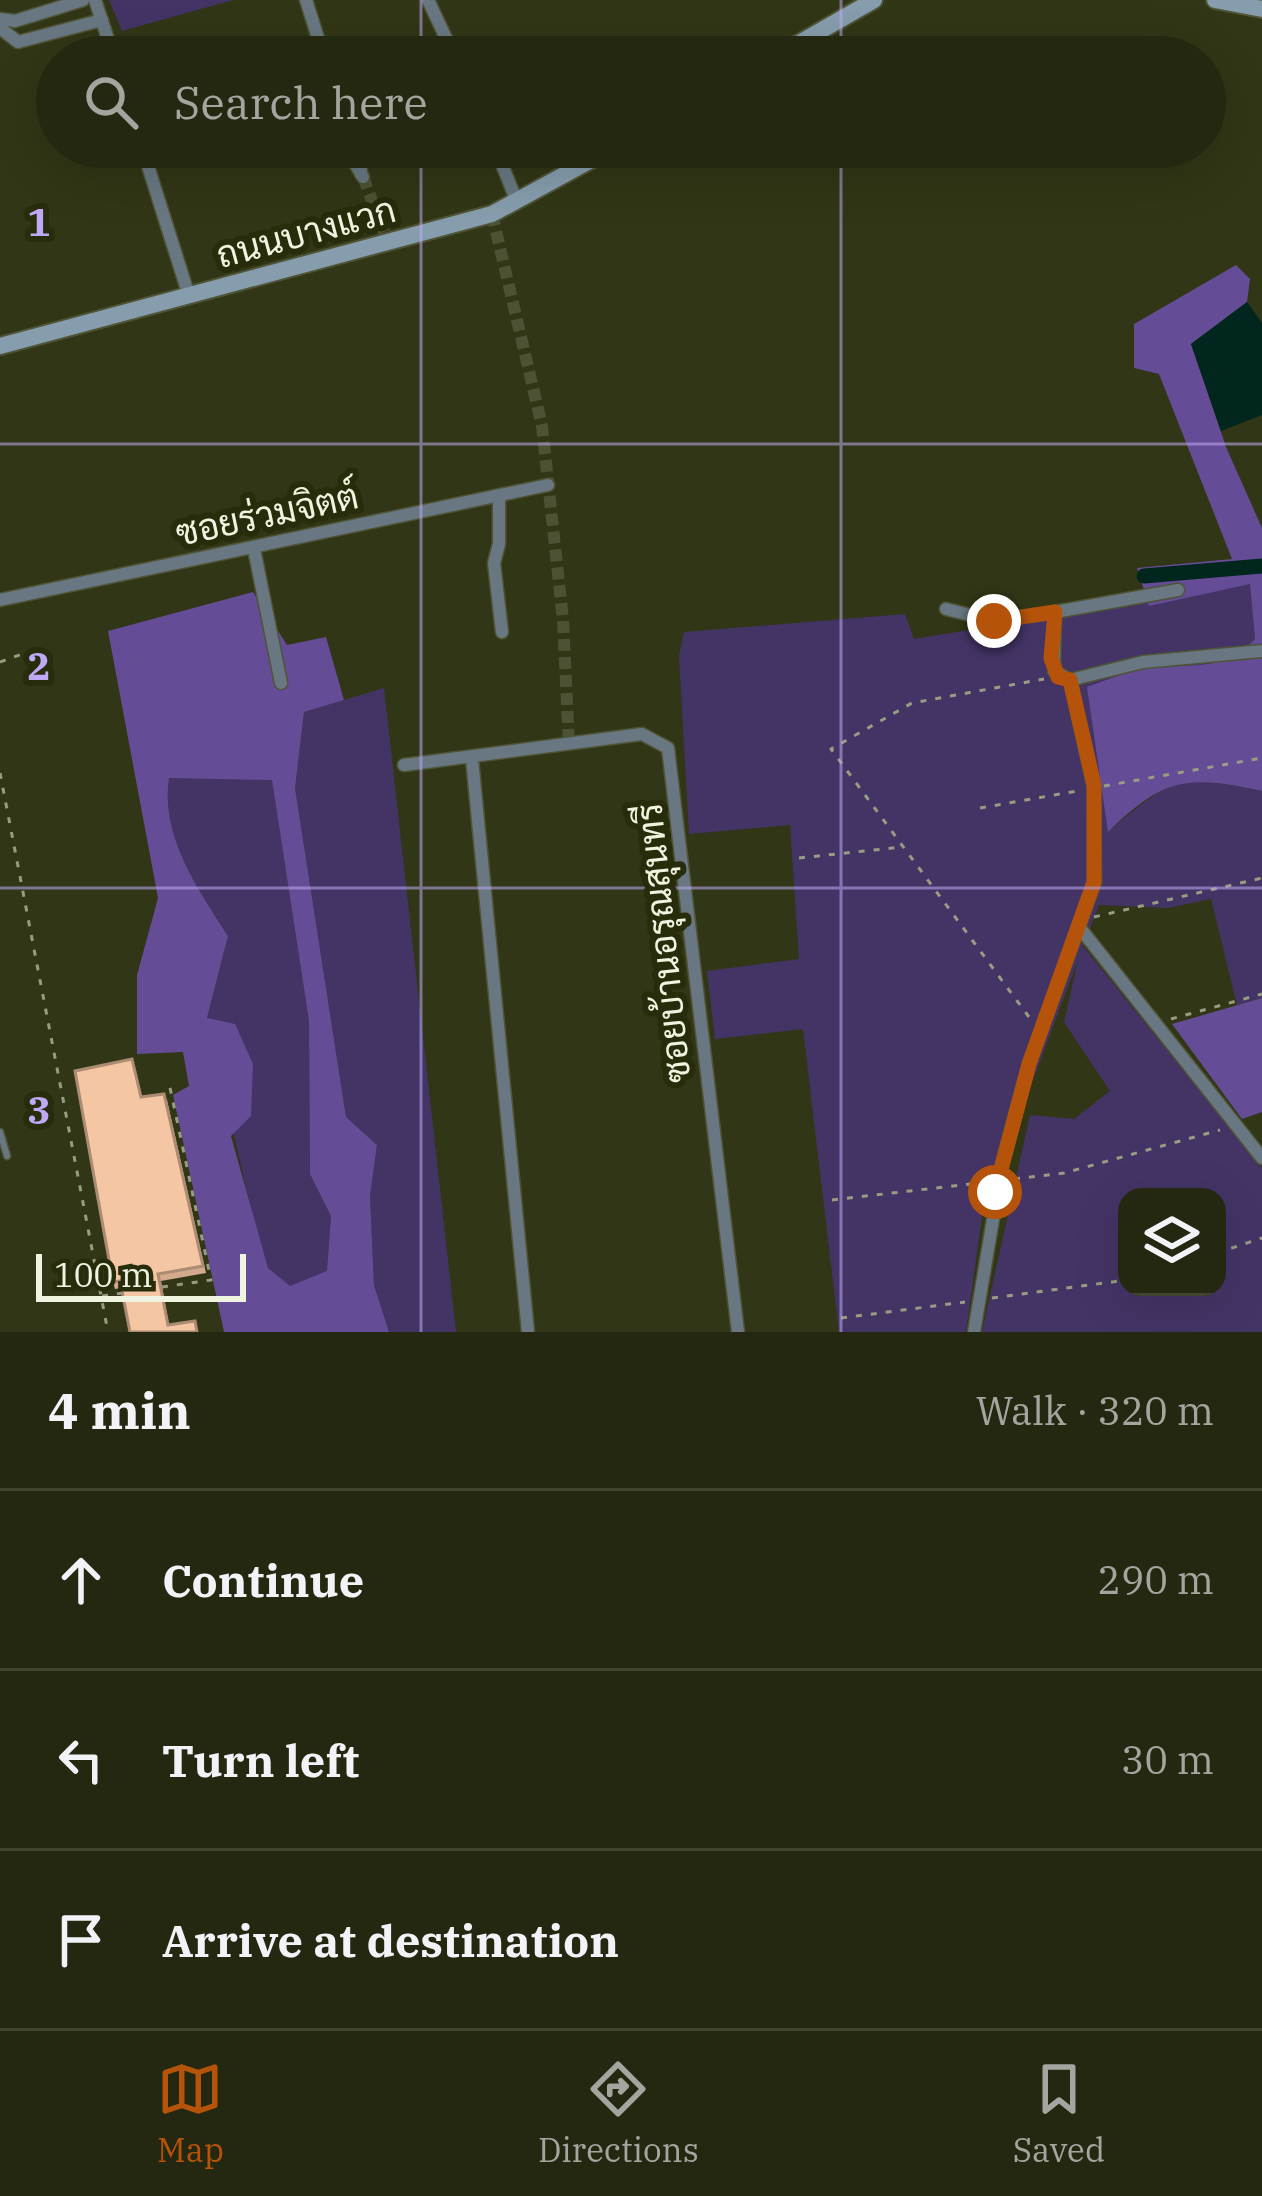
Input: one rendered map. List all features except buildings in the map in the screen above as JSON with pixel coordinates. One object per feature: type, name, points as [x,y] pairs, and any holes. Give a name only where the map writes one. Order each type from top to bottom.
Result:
[{"type":"main road","points":[[811,36],[874,0]]},
{"type":"main road","points":[[1215,0],[1262,9]]},
{"type":"main road","name":"ถนนบางแวก","points":[[0,346],[517,202],[578,168]]},
{"type":"street","points":[[0,19],[15,21],[83,0]]},
{"type":"street","points":[[95,0],[107,36]]},
{"type":"street","points":[[306,0],[317,36]]},
{"type":"street","points":[[428,0],[445,36]]},
{"type":"street","points":[[41,36],[102,20]]},
{"type":"street","points":[[0,28],[18,42],[36,37]]},
{"type":"street","points":[[149,168],[189,296]]},
{"type":"street","points":[[503,168],[517,202]]},
{"type":"street","name":"ซอยร่วมจิตต์","points":[[0,600],[548,485]]},
{"type":"street","points":[[499,496],[500,544],[494,563],[502,632]]},
{"type":"street","points":[[254,549],[281,683]]},
{"type":"street","points":[[946,608],[994,621],[1178,590]]},
{"type":"street","points":[[974,1332],[998,1181],[1040,1031],[1082,924],[1098,850],[1094,788],[1064,679],[1051,658],[1055,612]]},
{"type":"street","points":[[1064,679],[1143,662],[1262,651]]},
{"type":"street","name":"ซอยบ้านอรุณสุนทรี","points":[[404,765],[642,734],[668,748],[675,765],[737,1332]]},
{"type":"street","points":[[472,759],[528,1332]]},
{"type":"street","points":[[1082,924],[1262,1158]]},
{"type":"lane","points":[[0,1132],[7,1156]]},
{"type":"path","points":[[0,662],[36,649]]},
{"type":"path","points":[[1040,1031],[831,749],[912,703],[1064,679]]},
{"type":"path","points":[[980,808],[1262,758]]},
{"type":"path","points":[[0,773],[108,1332]]},
{"type":"path","points":[[800,858],[904,847]]},
{"type":"path","points":[[1082,924],[1262,878]]},
{"type":"path","points":[[1155,1023],[1262,994]]},
{"type":"path","points":[[144,1290],[211,1280],[169,1083]]},
{"type":"path","points":[[832,1200],[1064,1173],[1236,1125]]},
{"type":"path","points":[[1226,1250],[1262,1238]]},
{"type":"path","points":[[100,1297],[122,1293]]},
{"type":"shaded area","points":[[109,0],[233,0],[122,31]]},
{"type":"shaded area","points":[[1236,265],[1250,279],[1247,302],[1191,344],[1226,447],[1262,528],[1262,791],[1214,783],[1178,785],[1145,800],[1108,832],[1087,687],[1141,669],[1214,663],[1255,639],[1250,584],[1149,606],[1137,568],[1232,559],[1159,374],[1134,368],[1134,324]]},
{"type":"shaded area","points":[[1250,584],[1255,639],[1217,662],[1142,669],[1100,763],[1109,831],[1148,800],[1178,784],[1211,782],[1262,791],[1262,998],[1237,1005],[1211,899],[1168,908],[1099,905],[1083,946],[1262,1168],[1262,1332],[982,1332],[1030,1115],[1074,1119],[1110,1091],[1064,1022],[1078,960],[982,1216],[966,1332],[839,1332],[803,1029],[715,1039],[707,971],[799,959],[790,825],[689,834],[679,656],[684,632],[905,614],[914,639]]},
{"type":"shaded area","points":[[253,592],[287,645],[326,637],[344,700],[304,712],[295,788],[346,1117],[377,1145],[370,1196],[374,1285],[389,1332],[224,1332],[173,1095],[189,1086],[183,1052],[137,1054],[137,975],[158,898],[108,631]],"holes":[[[169,778],[272,780],[309,1021],[310,1174],[331,1216],[327,1271],[290,1286],[268,1268],[231,1136],[251,1116],[253,1064],[235,1024],[207,1018],[228,936],[184,861],[168,800]]]},
{"type":"shaded area","points":[[384,688],[456,1332],[389,1332],[374,1285],[370,1196],[377,1145],[346,1117],[295,788],[304,712]]},
{"type":"shaded area","points":[[168,778],[272,779],[309,1021],[310,1174],[331,1216],[327,1272],[290,1287],[268,1268],[207,1019],[228,936],[176,841],[167,800]]},
{"type":"shaded area","points":[[1262,998],[1262,1112],[1242,1119],[1172,1024]]},
{"type":"water","points":[[1247,302],[1262,323],[1262,415],[1221,431],[1191,344]]},
{"type":"waterway","points":[[1144,576],[1262,566]]},
{"type":"tunnel","points":[[363,177],[384,232]]},
{"type":"tunnel","points":[[492,214],[542,426],[563,620],[569,745]]},
{"type":"route","points":[[994,621],[1014,622],[1055,612],[1051,658],[1058,677],[1070,680],[1094,785],[1098,850],[1088,904],[1029,1064],[995,1192]]}]
